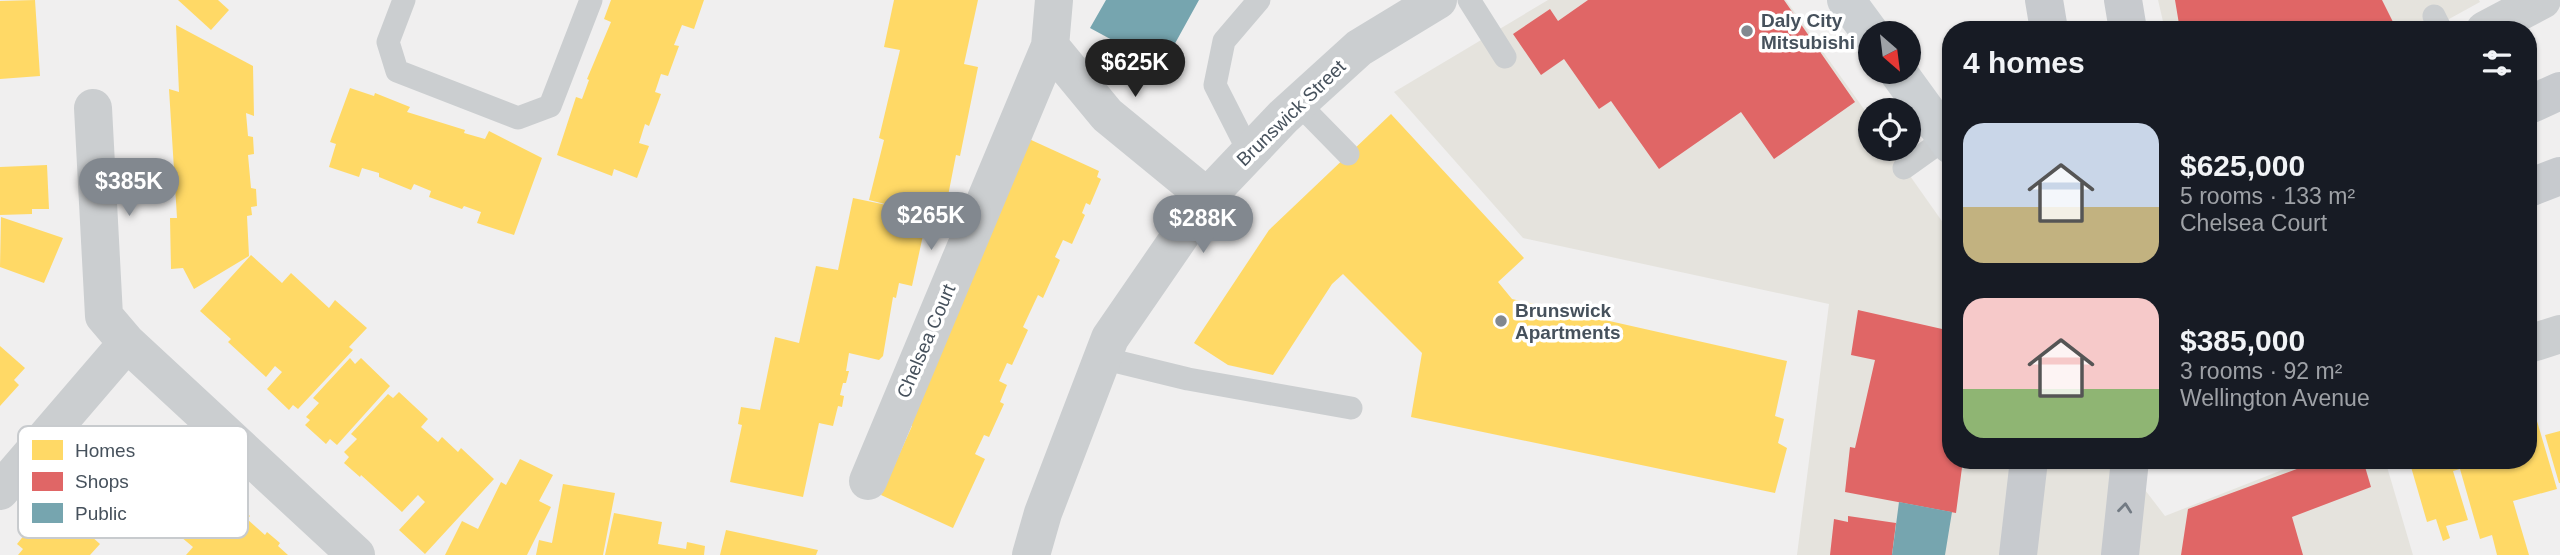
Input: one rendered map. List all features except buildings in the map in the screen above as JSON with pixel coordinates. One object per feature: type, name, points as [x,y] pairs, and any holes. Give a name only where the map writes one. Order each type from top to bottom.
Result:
[{"type":"main road","points":[[1846,0],[1861,21]]},
{"type":"main road","points":[[2044,0],[2048,21]]},
{"type":"main road","points":[[2123,0],[2126,21]]},
{"type":"main road","points":[[1907,84],[1942,132]]},
{"type":"main road","points":[[2537,101],[2560,91]]},
{"type":"main road","points":[[2537,185],[2560,176]]},
{"type":"main road","points":[[2018,555],[2028,469]]},
{"type":"main road","points":[[2120,555],[2129,469]]},
{"type":"street","name":"Chelsea Court","points":[[868,481],[1050,46],[1054,0]]},
{"type":"street","name":"Brunswick Street","points":[[1031,555],[1043,513],[1110,338],[1207,197],[1298,103],[1359,48],[1438,0]]},
{"type":"street","points":[[2502,21],[2542,0]]},
{"type":"street","points":[[1050,46],[1107,115],[1207,197]]},
{"type":"street","points":[[93,108],[104,316],[127,343],[217,426]]},
{"type":"street","points":[[2537,341],[2560,334]]},
{"type":"street","points":[[56,426],[127,343]]},
{"type":"street","points":[[248,455],[356,555]]},
{"type":"street","points":[[0,491],[18,470]]},
{"type":"lane","points":[[404,0],[388,42],[397,71],[519,118],[550,106],[591,0]]},
{"type":"lane","points":[[1249,152],[1215,85],[1224,41],[1259,0]]},
{"type":"lane","points":[[1469,0],[1505,57]]},
{"type":"lane","points":[[1298,103],[1348,154]]},
{"type":"lane","points":[[1904,168],[1942,145]]},
{"type":"lane","points":[[1102,358],[1188,379],[1351,408]]},
{"type":"shaded area","points":[[1548,0],[1786,0],[1858,101],[1858,161],[1899,161],[1942,221],[1942,469],[2129,469],[2165,516],[2285,469],[2388,469],[2413,555],[1797,555],[1829,304],[1523,238],[1394,92]]},
{"type":"shaded area","points":[[2158,0],[2480,2],[2445,21],[2163,21]]},
{"type":"place","name":"Daly City Mitsubishi","points":[[1747,31]]},
{"type":"place","name":"Brunswick Apartments","points":[[1501,321]]}]
